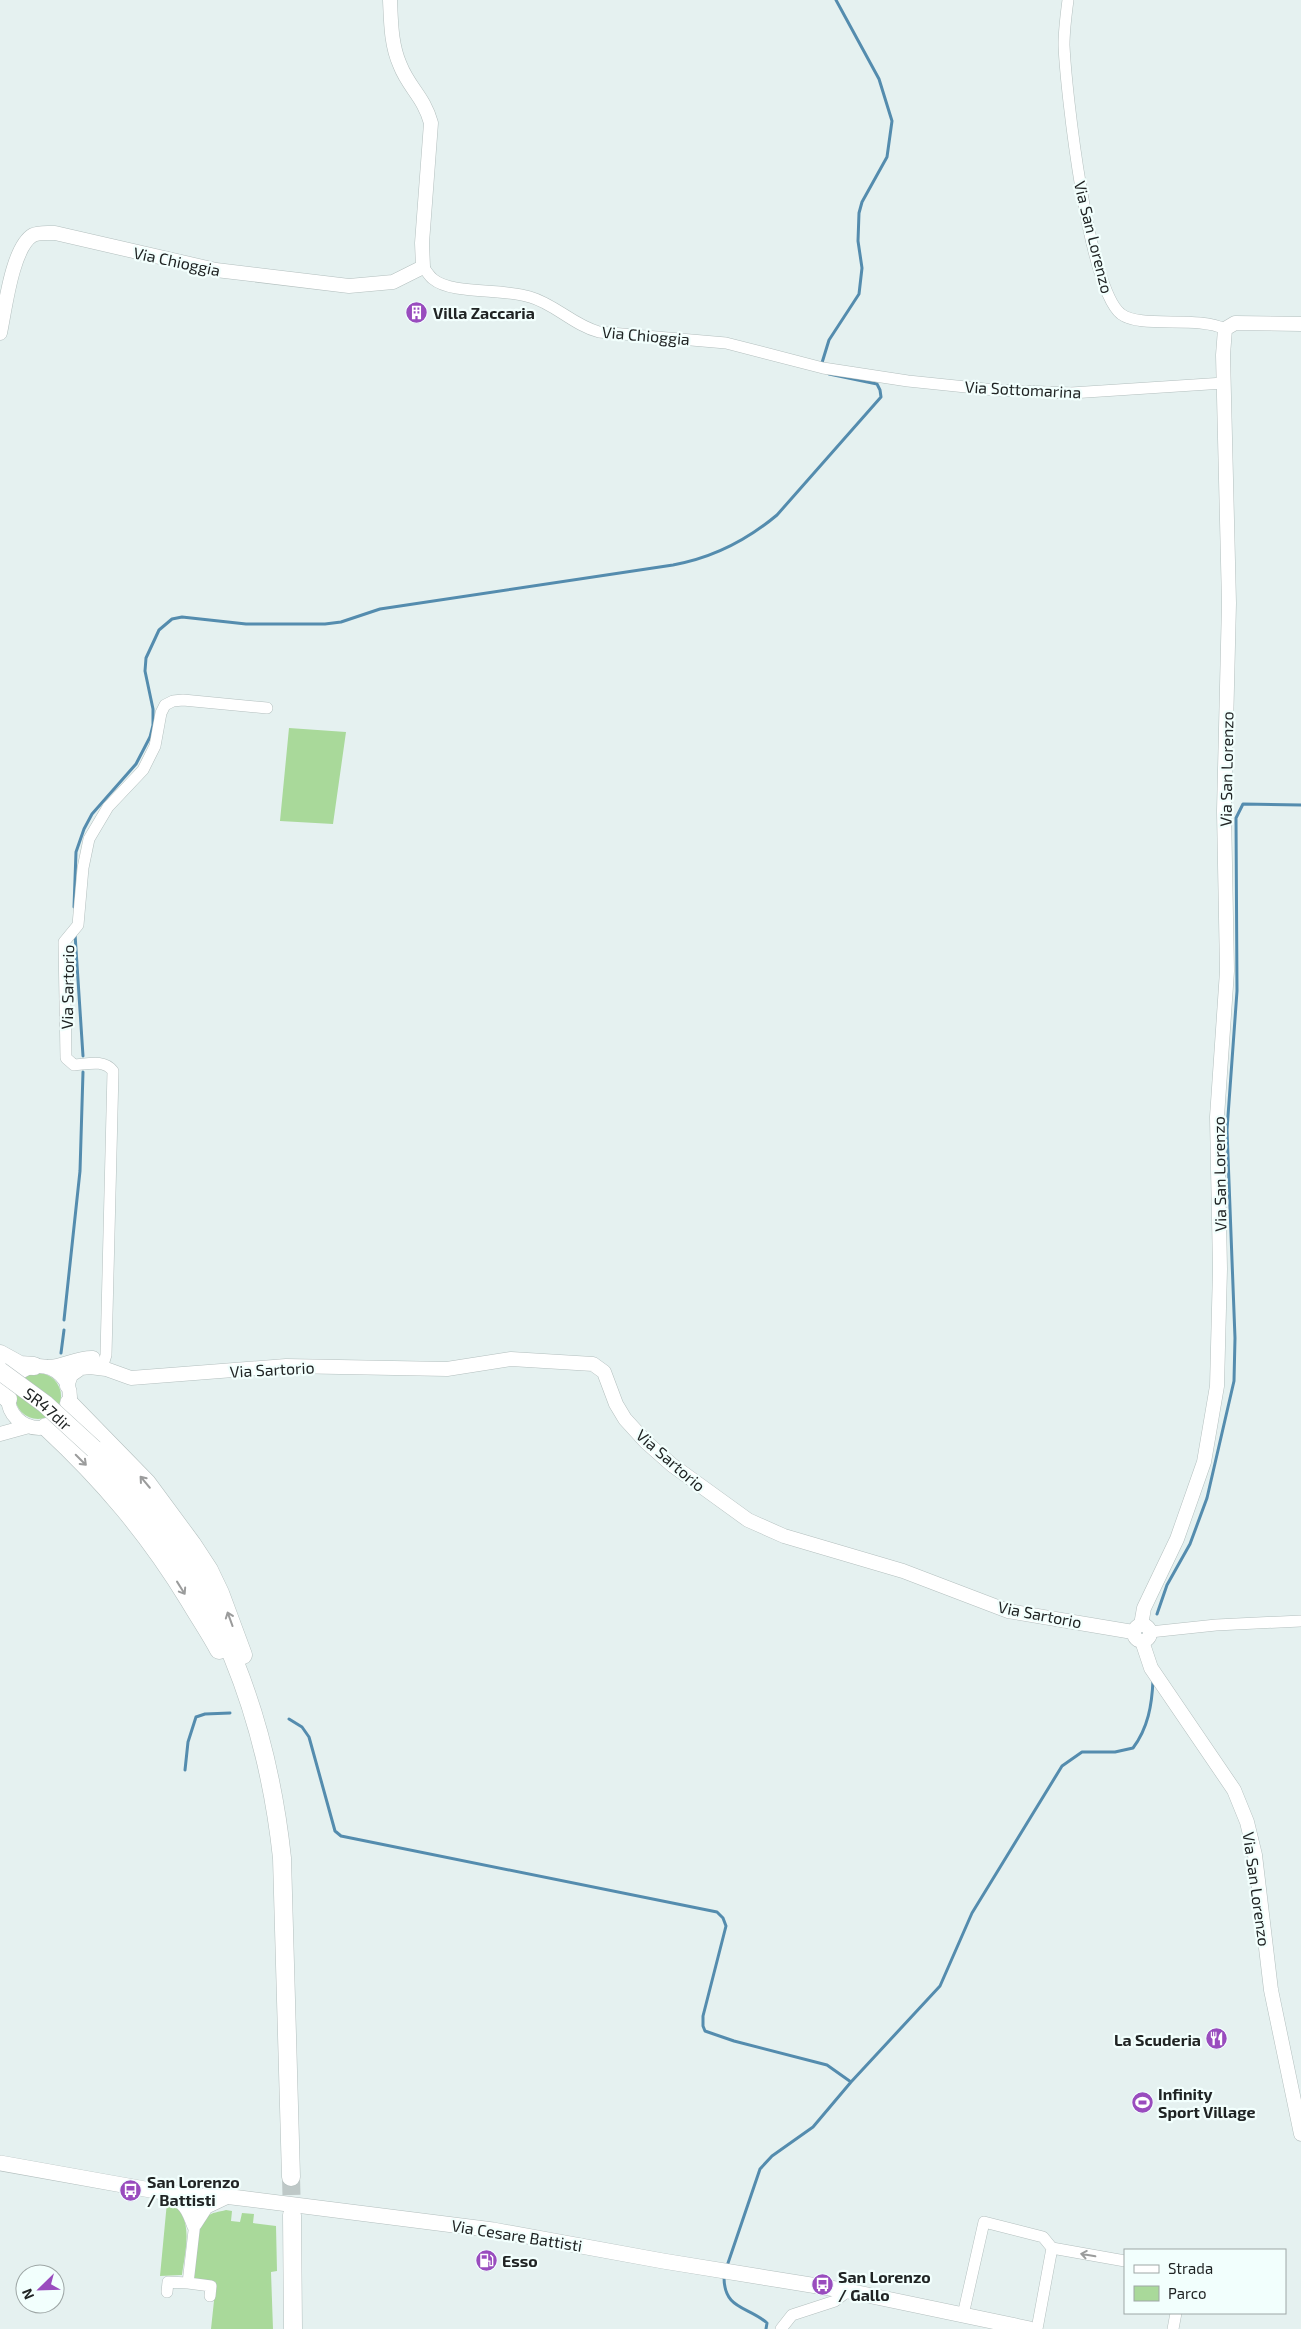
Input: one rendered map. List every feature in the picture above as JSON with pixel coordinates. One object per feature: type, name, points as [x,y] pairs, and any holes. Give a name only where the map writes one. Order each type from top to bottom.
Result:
[{"type":"highway","points":[[0,1354],[20,1365],[41,1367]]},
{"type":"highway","name":"SR47dir","points":[[0,1370],[45,1404],[94,1449],[145,1507],[186,1565],[204,1596],[244,1685],[268,1768],[282,1858],[291,2177]]},
{"type":"highway","points":[[68,1394],[147,1484],[209,1570],[230,1618],[260,1705],[268,1768]]},
{"type":"highway","points":[[37,1426],[70,1449],[117,1499],[156,1549],[217,1645],[268,1768]]},
{"type":"highway","points":[[292,2215],[293,2329]]},
{"type":"main road","name":"Via Cesare Battisti","points":[[0,2163],[156,2191],[198,2196],[232,2197],[493,2230],[663,2261],[848,2291],[1030,2329]]},
{"type":"street","points":[[390,0],[393,46],[400,66],[427,109],[431,123],[422,243],[423,266]]},
{"type":"street","name":"Via San Lorenzo","points":[[1068,0],[1064,44],[1080,184],[1101,276],[1112,305],[1123,315],[1135,320],[1202,322],[1216,324],[1225,329],[1224,383],[1229,602],[1224,812],[1227,971],[1217,1117],[1220,1269],[1218,1386],[1204,1462],[1177,1539],[1144,1608],[1142,1633],[1152,1668],[1234,1790],[1247,1822],[1256,1855],[1271,1990],[1301,2134]]},
{"type":"street","name":"Via Chioggia","points":[[0,333],[13,273],[22,246],[31,236],[38,233],[55,233],[216,270],[349,286],[393,282],[423,266],[433,279],[451,288],[509,292],[532,297],[579,325],[599,332],[726,343],[819,367]]},
{"type":"street","points":[[1225,329],[1235,323],[1301,324]]},
{"type":"street","name":"Via Sottomarina","points":[[819,367],[908,381],[1033,392],[1071,393],[1224,383]]},
{"type":"street","name":"Via Sartorio","points":[[104,1364],[113,1071],[108,1065],[101,1063],[74,1066],[66,1058],[64,942],[78,925],[89,839],[108,807],[143,770],[155,746],[161,713],[165,705],[183,700],[267,708]]},
{"type":"street","name":"Via Sartorio","points":[[41,1367],[60,1367],[74,1361],[90,1358],[148,1377],[286,1366],[447,1369],[512,1359],[593,1364],[604,1372],[616,1404],[625,1419],[646,1442],[672,1465],[748,1520],[784,1536],[903,1571],[1008,1611],[1142,1633]]},
{"type":"street","points":[[0,1434],[37,1426],[61,1418],[71,1375],[81,1368],[104,1364]]},
{"type":"street","points":[[0,1428],[5,1398],[12,1381],[25,1369],[41,1367],[60,1374],[68,1394]]},
{"type":"street","points":[[5,1398],[16,1418],[37,1426]]},
{"type":"street","points":[[1142,1633],[1216,1625],[1301,1621]]},
{"type":"street","points":[[156,2191],[180,2201],[188,2213],[194,2228]]},
{"type":"street","points":[[188,2283],[198,2196]]},
{"type":"street","points":[[194,2228],[207,2208],[232,2197]]},
{"type":"street","points":[[964,2315],[984,2222],[1044,2237],[1052,2248],[1124,2261]]},
{"type":"street","points":[[1037,2329],[1052,2248]]},
{"type":"street","points":[[167,2292],[168,2282],[188,2283],[211,2286],[210,2296]]},
{"type":"street","points":[[781,2329],[792,2315],[835,2302],[848,2291]]},
{"type":"street","points":[[1173,2329],[1176,2314]]},
{"type":"green space","points":[[289,728],[346,732],[333,824],[280,821]]},
{"type":"green space","points":[[38,1373],[51,1377],[57,1383],[61,1396],[57,1409],[51,1415],[38,1419],[25,1415],[19,1409],[15,1396],[19,1383],[25,1377]]},
{"type":"green space","points":[[167,2202],[176,2207],[182,2215],[185,2224],[186,2244],[182,2275],[160,2276]]},
{"type":"green space","points":[[226,2210],[232,2211],[231,2221],[240,2222],[242,2213],[254,2214],[253,2223],[276,2226],[277,2271],[271,2272],[273,2329],[211,2329],[216,2282],[193,2278],[195,2255],[203,2221],[211,2214]]},
{"type":"waterway","points":[[821,366],[829,340],[859,294],[862,268],[858,241],[859,213],[862,202],[887,157],[892,121],[879,79],[836,0]]},
{"type":"waterway","points":[[74,907],[76,852],[84,829],[92,814],[136,764],[150,737],[153,725],[153,709],[145,671],[146,658],[159,630],[172,619],[182,617],[246,624],[325,624],[341,622],[380,609],[673,565],[715,553],[753,533],[777,515],[881,397],[877,384],[829,374]]},
{"type":"waterway","points":[[1157,1614],[1167,1585],[1190,1544],[1207,1498],[1234,1381],[1235,1338],[1227,1130],[1237,991],[1236,818],[1243,804],[1301,805]]},
{"type":"waterway","points":[[75,934],[83,1056]]},
{"type":"waterway","points":[[64,1320],[80,1171],[83,1072]]},
{"type":"waterway","points":[[61,1353],[64,1330]]},
{"type":"waterway","points":[[727,2266],[760,2169],[772,2156],[813,2127],[851,2082],[940,1986],[972,1913],[1062,1766],[1082,1752],[1115,1752],[1133,1748],[1146,1724],[1152,1698],[1153,1680]]},
{"type":"waterway","points":[[185,1770],[188,1742],[196,1717],[205,1714],[230,1713]]},
{"type":"waterway","points":[[289,1719],[302,1727],[309,1737],[335,1831],[341,1836],[717,1912],[723,1918],[726,1926],[703,2016],[705,2031],[734,2041],[827,2065],[851,2082]]},
{"type":"waterway","points":[[724,2277],[728,2296],[738,2306],[760,2317],[767,2323],[766,2329]]},
{"type":"tunnel","points":[[291,2177],[292,2215]]},
{"type":"place","name":"Villa Zaccaria","points":[[417,312]]},
{"type":"place","name":"La Scuderia","points":[[1217,2039]]},
{"type":"place","name":"Infinity Sport Village","points":[[1142,2102]]},
{"type":"place","name":"San Lorenzo / Battisti","points":[[131,2190]]},
{"type":"place","name":"Esso","points":[[486,2260]]},
{"type":"place","name":"San Lorenzo / Gallo","points":[[822,2285]]}]
